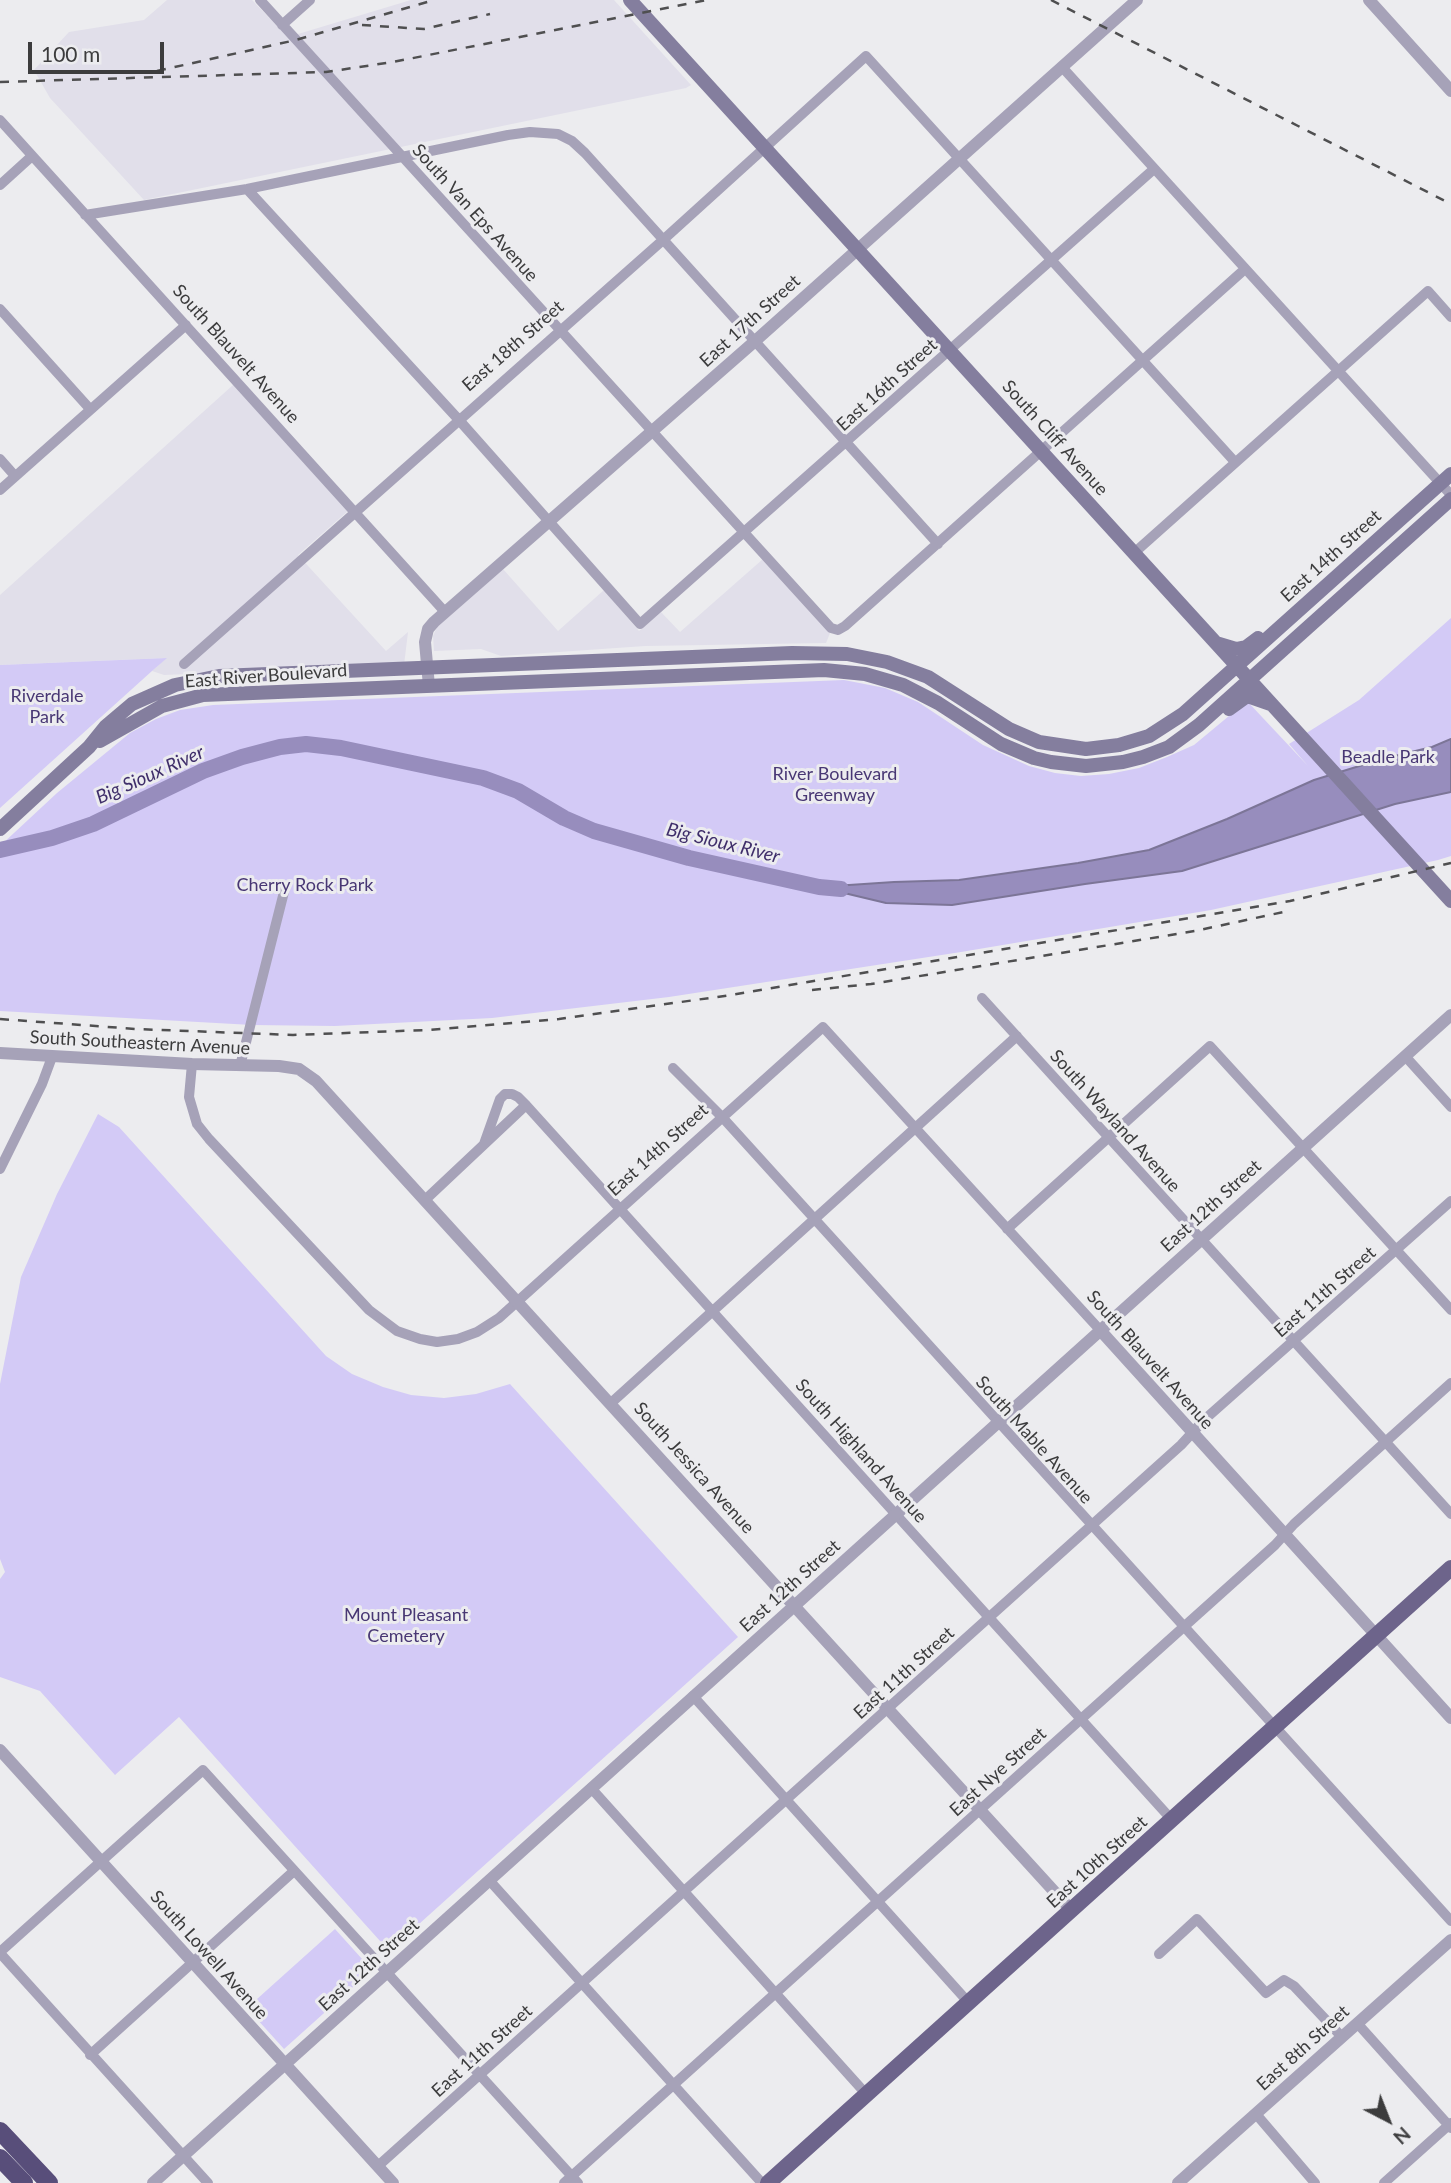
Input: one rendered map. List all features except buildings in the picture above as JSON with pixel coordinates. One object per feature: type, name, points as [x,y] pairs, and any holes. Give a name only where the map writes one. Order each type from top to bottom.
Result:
[{"type":"highway","points":[[0,2131],[49,2183]]},
{"type":"highway","points":[[0,2158],[24,2183]]},
{"type":"main road","name":"South Cliff Avenue","points":[[630,0],[1451,901]]},
{"type":"main road","name":"East 14th Street","points":[[1237,667],[1446,478]]},
{"type":"main road","points":[[1249,680],[1451,497]]},
{"type":"main road","points":[[1249,680],[1251,669],[1259,657],[1315,607],[1326,587]]},
{"type":"main road","points":[[1215,643],[1236,649],[1246,647],[1306,595],[1326,587]]},
{"type":"main road","name":"East River Boulevard","points":[[89,747],[106,726],[132,704],[160,690],[188,681],[219,676],[792,653],[847,654],[887,662],[928,677],[1023,736],[1055,746],[1086,749],[1119,745],[1160,730],[1183,714],[1237,667]]},
{"type":"main road","points":[[1143,757],[1152,748],[1178,733],[1229,689],[1237,677],[1237,667]]},
{"type":"main road","name":"East River Boulevard","points":[[89,747],[149,711],[190,698],[792,670],[846,671],[882,678],[920,693],[993,739],[1034,758],[1086,766],[1143,757],[1169,747],[1199,725],[1249,680]]},
{"type":"main road","points":[[1169,747],[1188,744],[1247,696],[1272,705]]},
{"type":"main road","points":[[0,829],[89,747]]},
{"type":"main road","name":"East 10th Street","points":[[768,2183],[1451,1568]]},
{"type":"street","name":"South Van Eps Avenue","points":[[260,0],[823,622],[838,630],[845,626],[938,544]]},
{"type":"street","points":[[282,25],[310,0]]},
{"type":"street","name":"East 17th Street","points":[[429,686],[426,635],[445,612],[754,342],[1138,0]]},
{"type":"street","points":[[1369,0],[1451,91]]},
{"type":"street","name":"East 18th Street","points":[[184,664],[663,240],[866,56],[958,159]]},
{"type":"street","points":[[1062,67],[1338,371],[1446,478],[1451,497]]},
{"type":"street","name":"South Blauvelt Avenue","points":[[0,120],[445,612]]},
{"type":"street","points":[[85,215],[247,189],[530,132],[558,134],[572,141],[585,153],[938,544],[1245,269]]},
{"type":"street","points":[[0,185],[32,156]]},
{"type":"street","points":[[958,159],[1235,462]]},
{"type":"street","name":"East 16th Street","points":[[549,521],[640,624],[1154,169]]},
{"type":"street","points":[[247,189],[549,521]]},
{"type":"street","points":[[1134,554],[1428,291],[1451,317]]},
{"type":"street","points":[[0,309],[90,409]]},
{"type":"street","points":[[0,490],[186,325]]},
{"type":"street","points":[[0,459],[15,476]]},
{"type":"street","points":[[240,1066],[285,888]]},
{"type":"street","name":"South Wayland Avenue","points":[[982,998],[1451,1514]]},
{"type":"street","name":"East 12th Street","points":[[153,2183],[1451,1015]]},
{"type":"street","name":"South Blauvelt Avenue","points":[[823,1027],[1451,1718]]},
{"type":"street","name":"East 14th Street","points":[[192,1064],[188,1097],[198,1124],[381,1321],[397,1331],[437,1342],[458,1339],[477,1332],[499,1318],[823,1027]]},
{"type":"street","points":[[611,1403],[1017,1036]]},
{"type":"street","points":[[1007,1229],[1210,1046],[1451,1310]]},
{"type":"street","name":"South Southeastern Avenue","points":[[0,1054],[279,1066]]},
{"type":"street","points":[[1405,1056],[1451,1107]]},
{"type":"street","points":[[0,1169],[42,1084],[52,1057]]},
{"type":"street","name":"South Jessica Avenue","points":[[279,1066],[299,1069],[316,1081],[1072,1911]]},
{"type":"street","name":"South Mable Avenue","points":[[673,1068],[723,1118],[1451,1921]]},
{"type":"street","points":[[425,1200],[526,1105],[512,1094],[505,1094],[500,1099],[484,1144]]},
{"type":"street","name":"South Highland Avenue","points":[[526,1105],[1172,1820]]},
{"type":"street","name":"East 11th Street","points":[[378,2166],[1451,1201]]},
{"type":"street","name":"East Nye Street","points":[[571,2181],[774,1992],[1081,1719],[1451,1383]]},
{"type":"street","points":[[693,1696],[969,2003]]},
{"type":"street","name":"South Lowell Avenue","points":[[0,1750],[393,2183]]},
{"type":"street","points":[[208,2183],[0,1953],[203,1770],[480,2074],[571,2181]]},
{"type":"street","points":[[591,1788],[867,2095]]},
{"type":"street","points":[[90,2054],[295,1871]]},
{"type":"street","points":[[489,1880],[762,2183]]},
{"type":"street","points":[[1158,1954],[1197,1919],[1266,1993],[1284,1980],[1294,1986],[1342,2037]]},
{"type":"street","name":"East 8th Street","points":[[1178,2183],[1451,1940]]},
{"type":"street","points":[[1357,2023],[1450,2125],[1384,2183]]},
{"type":"street","points":[[1255,2114],[1315,2183]]},
{"type":"shaded area","points":[[167,0],[252,0],[288,37],[411,0],[614,0],[691,85],[144,200],[50,98],[34,70],[69,32],[144,20]]},
{"type":"shaded area","points":[[233,385],[348,511],[298,555],[386,651],[408,632],[404,665],[164,675],[152,671],[166,658],[0,665],[0,595]]},
{"type":"shaded area","points":[[763,559],[830,633],[826,643],[645,646],[501,656],[481,649],[434,651],[433,636],[437,627],[503,569],[558,631],[604,590],[639,631],[661,612],[680,632]]},
{"type":"shaded area","points":[[1451,739],[1451,792],[1395,804],[1182,871],[952,905],[886,903],[819,887],[959,880],[1149,850],[1314,780],[1432,747]]},
{"type":"green space","points":[[1451,618],[1451,856],[1211,910],[669,997],[492,1018],[335,1026],[252,1025],[0,1011],[0,846],[57,793],[130,733],[180,710],[213,705],[844,680],[885,688],[918,702],[983,745],[1029,766],[1081,776],[1139,768],[1194,745],[1247,701],[1308,766],[1289,744],[1359,700]],"holes":[[[625,839],[776,877],[689,858]]]},
{"type":"green space","name":"Riverdale Park","points":[[167,658],[152,671],[0,808],[0,665]]},
{"type":"green space","name":"Mount Pleasant Cemetery","points":[[98,1114],[119,1127],[326,1356],[352,1374],[411,1395],[444,1398],[476,1394],[510,1384],[738,1637],[389,1951],[179,1717],[115,1775],[40,1691],[0,1677],[0,1579],[5,1572],[0,1559],[0,1384],[21,1277],[57,1194]]},
{"type":"green space","points":[[335,1929],[372,1970],[284,2049],[247,2008]]},
{"type":"waterway","name":"Big Sioux River","points":[[0,850],[52,838],[93,824],[203,771],[242,757],[280,747],[306,744],[341,748],[483,778],[518,791],[564,818],[594,831],[689,858],[819,887],[841,889]]},
{"type":"railway","points":[[157,71],[296,40],[434,0]]},
{"type":"railway","points":[[0,82],[326,72],[393,62],[707,0]]},
{"type":"railway","points":[[1051,0],[1451,204]]},
{"type":"railway","points":[[362,25],[424,29],[490,14]]},
{"type":"railway","points":[[0,1019],[136,1029],[293,1035],[428,1030],[559,1019],[731,995],[1290,901],[1451,863]]},
{"type":"railway","points":[[812,990],[871,984],[1195,931],[1288,911]]},
{"type":"park label","name":"Beadle Park","points":[[1388,757]]},
{"type":"park label","name":"River Boulevard Greenway","points":[[835,784]]},
{"type":"park label","name":"Cherry Rock Park","points":[[305,885]]}]
